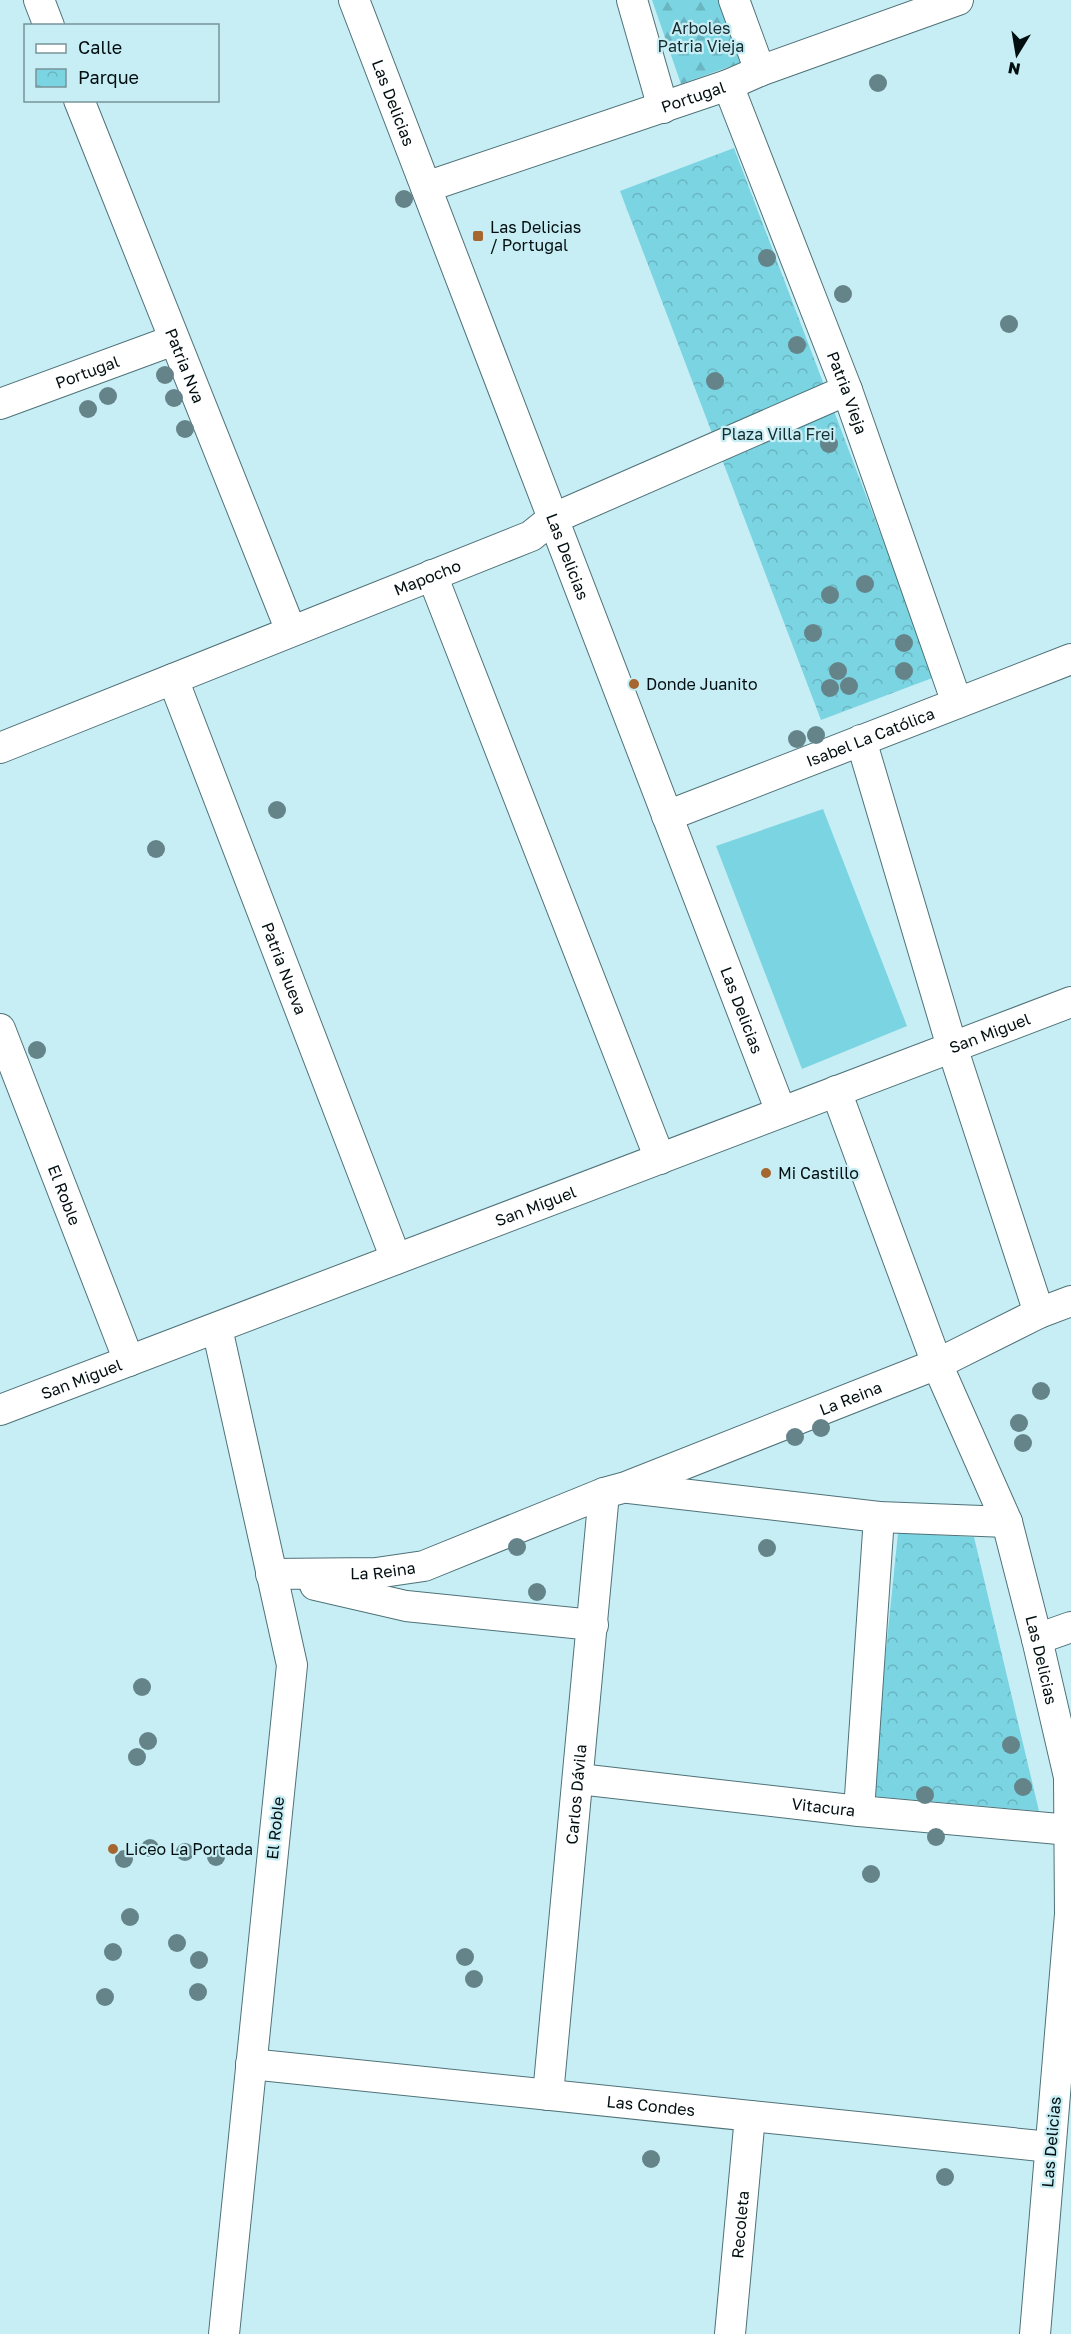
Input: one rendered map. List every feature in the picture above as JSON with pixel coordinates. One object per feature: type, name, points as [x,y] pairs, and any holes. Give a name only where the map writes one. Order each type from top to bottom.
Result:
[{"type":"street","points":[[39,0],[48,24]]},
{"type":"street","name":"Las Delicias","points":[[354,0],[781,1112]]},
{"type":"street","points":[[632,0],[663,108]]},
{"type":"street","points":[[734,0],[760,71]]},
{"type":"street","name":"Portugal","points":[[426,187],[729,86],[760,71],[958,0]]},
{"type":"street","name":"Patria Vieja","points":[[729,86],[847,390],[957,703]]},
{"type":"street","name":"Patria Nva","points":[[80,102],[291,631]]},
{"type":"street","name":"Portugal","points":[[0,404],[174,340]]},
{"type":"street","name":"Mapocho","points":[[0,748],[531,536],[552,519],[847,390]]},
{"type":"street","points":[[432,574],[660,1159]]},
{"type":"street","name":"Isabel La Católica","points":[[667,816],[1071,659]]},
{"type":"street","name":"Patria Nueva","points":[[173,679],[396,1259]]},
{"type":"street","points":[[861,740],[952,1047],[1039,1313]]},
{"type":"street","name":"San Miguel","points":[[0,1410],[1071,1002]]},
{"type":"street","name":"El Roble","points":[[0,1029],[129,1361]]},
{"type":"street","name":"Las Delicias","points":[[836,1091],[938,1364],[1006,1522],[1037,1639],[1069,1777],[1070,1914],[1035,2334]]},
{"type":"street","name":"La Reina","points":[[271,1574],[376,1572],[424,1566],[938,1364],[1039,1313],[1071,1301]]},
{"type":"street","name":"El Roble","points":[[217,1328],[292,1665],[224,2334]]},
{"type":"street","name":"La Reina","points":[[615,1490],[879,1517],[1006,1522]]},
{"type":"street","name":"Carlos Dávila","points":[[548,2095],[592,1625],[615,1490]]},
{"type":"street","points":[[859,1811],[879,1517]]},
{"type":"street","points":[[271,1574],[406,1606],[592,1625]]},
{"type":"street","points":[[1037,1639],[1071,1627]]},
{"type":"street","name":"Vitacura","points":[[579,1779],[859,1811],[1070,1830]]},
{"type":"street","name":"Las Condes","points":[[251,2064],[1050,2147]]},
{"type":"street","name":"Recoleta","points":[[730,2334],[750,2116]]},
{"type":"green space","name":"Arboles Patria Vieja","points":[[652,0],[723,0],[748,60],[681,84]]},
{"type":"green space","name":"Plaza Villa Frei","points":[[734,148],[935,677],[821,720],[620,191]]},
{"type":"green space","points":[[823,809],[907,1026],[802,1069],[716,846]]},
{"type":"green space","points":[[898,1533],[974,1537],[1039,1811],[871,1796]]},
{"type":"place","name":"Las Delicias / Portugal","points":[[478,236]]},
{"type":"place","name":"Donde Juanito","points":[[634,684]]},
{"type":"place","name":"Mi Castillo","points":[[766,1173]]},
{"type":"place","name":"Liceo La Portada","points":[[113,1849]]}]
